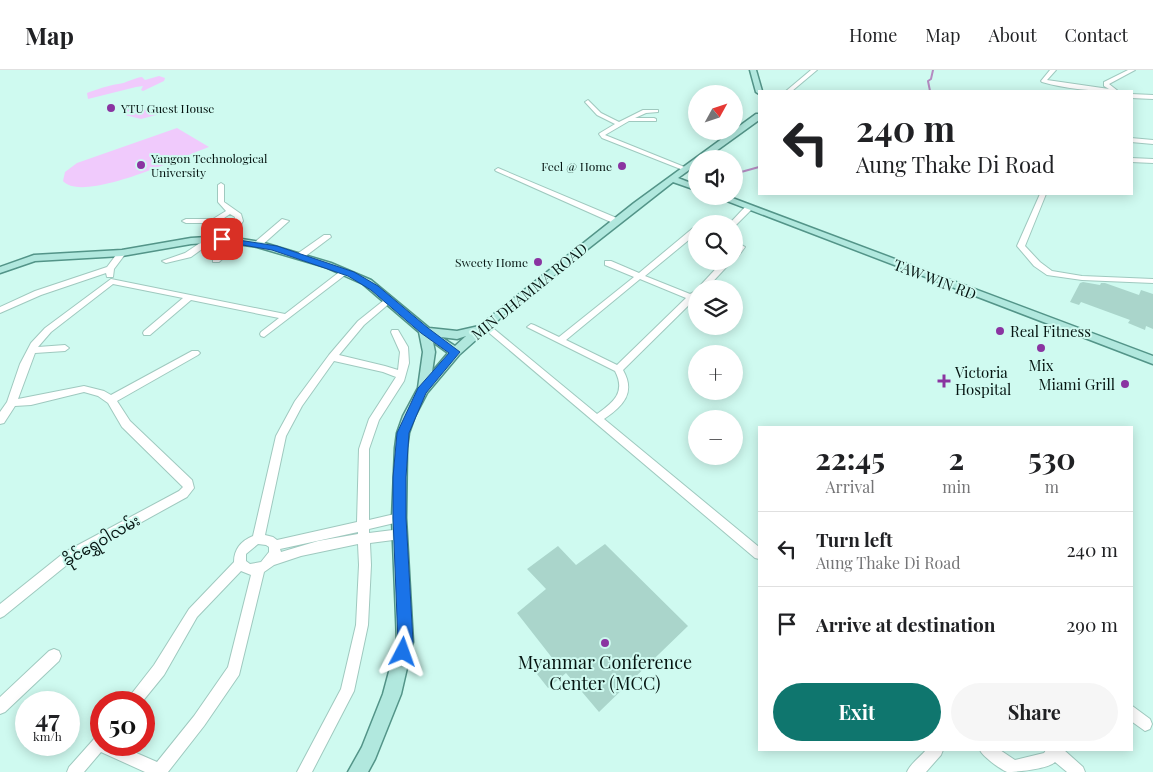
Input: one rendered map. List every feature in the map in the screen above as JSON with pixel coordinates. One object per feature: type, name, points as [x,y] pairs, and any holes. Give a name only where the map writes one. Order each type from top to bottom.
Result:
[{"type":"main road","points":[[753,70],[758,90]]},
{"type":"main road","points":[[712,150],[758,117]]},
{"type":"main road","name":"MIN DHAMMA ROAD","points":[[357,772],[368,752],[392,694],[405,642],[399,518],[400,477],[403,433],[422,391],[455,352],[484,327],[616,221],[688,167]]},
{"type":"main road","points":[[672,179],[688,185]]},
{"type":"main road","name":"TAW WIN RD","points":[[741,205],[1153,360]]},
{"type":"main road","points":[[0,270],[34,258],[122,253],[212,239],[258,244],[300,256],[367,282],[424,330],[455,352]]},
{"type":"main road","points":[[424,330],[439,334],[457,335],[484,327]]},
{"type":"main road","points":[[422,391],[429,366],[429,341],[424,330]]},
{"type":"street","points":[[789,90],[814,70]]},
{"type":"street","points":[[1053,70],[1044,81],[1101,90]]},
{"type":"street","points":[[1113,90],[1107,86],[1106,82],[1132,70]]},
{"type":"street","points":[[1133,96],[1153,97]]},
{"type":"street","points":[[588,102],[599,114],[619,124]]},
{"type":"street","points":[[656,111],[645,111],[602,134],[604,137],[685,169]]},
{"type":"street","points":[[628,119],[654,120]]},
{"type":"street","points":[[1133,140],[1153,142]]},
{"type":"street","points":[[1133,160],[1153,161]]},
{"type":"street","points":[[498,170],[616,221]]},
{"type":"street","points":[[216,260],[233,240],[239,221],[238,216],[221,202],[222,185]]},
{"type":"street","points":[[1043,195],[1021,246],[1044,270],[1082,278],[1153,281]]},
{"type":"street","points":[[742,215],[749,208]]},
{"type":"street","points":[[215,221],[230,210]]},
{"type":"street","points":[[186,221],[215,221],[237,226]]},
{"type":"street","points":[[258,244],[285,221]]},
{"type":"street","points":[[300,256],[327,237]]},
{"type":"street","points":[[560,341],[688,237]]},
{"type":"street","points":[[166,260],[188,254],[212,239]]},
{"type":"street","points":[[0,310],[46,290],[110,269],[122,253]]},
{"type":"street","points":[[608,263],[688,293]]},
{"type":"street","points":[[110,269],[110,281]]},
{"type":"street","points":[[710,280],[719,270]]},
{"type":"street","points":[[264,334],[284,316],[345,272]]},
{"type":"street","points":[[0,420],[12,403],[31,350],[48,330],[110,281],[284,316]]},
{"type":"street","points":[[147,333],[189,297]]},
{"type":"street","points":[[258,539],[281,436],[298,404],[332,357],[361,323],[388,300]]},
{"type":"street","points":[[618,369],[688,301]]},
{"type":"street","points":[[484,327],[598,418],[758,553]]},
{"type":"street","points":[[531,327],[618,369],[624,384],[621,398],[614,408],[598,418]]},
{"type":"street","points":[[304,772],[347,691],[362,625],[365,565],[363,532],[364,449],[374,419],[399,381],[406,364],[403,345],[395,332]]},
{"type":"street","points":[[31,350],[65,348]]},
{"type":"street","points":[[12,403],[31,401],[84,389],[101,393],[112,400],[195,353]]},
{"type":"street","points":[[332,357],[385,369],[401,375]]},
{"type":"street","name":"ခိုင်ရွှေဝါလမ်း","points":[[0,612],[69,556],[184,494],[189,488],[188,483],[126,424],[112,400]]},
{"type":"street","points":[[275,545],[269,539],[258,539],[242,549],[240,564],[243,568],[252,570],[289,554],[363,532],[399,518]]},
{"type":"street","points":[[275,545],[363,532],[401,534]]},
{"type":"street","points":[[127,756],[159,771],[199,721],[234,670],[265,565],[274,556],[275,545]]},
{"type":"street","points":[[142,691],[158,670],[193,613],[240,564]]},
{"type":"street","points":[[0,707],[54,656]]},
{"type":"street","points":[[1133,714],[1145,724]]},
{"type":"street","points":[[918,771],[935,751]]},
{"type":"street","points":[[988,751],[1014,768],[1048,759],[1054,751],[1078,772]]},
{"type":"street","points":[[74,772],[90,754]]},
{"type":"shaded area","points":[[159,76],[165,78],[164,81],[143,91],[141,90],[143,86],[88,99],[87,93],[98,89],[142,77],[145,80]]},
{"type":"shaded area","points":[[140,107],[143,110],[160,107],[162,110],[160,114],[141,119],[121,114],[125,109]]},
{"type":"shaded area","points":[[177,128],[209,147],[157,168],[111,183],[91,187],[74,187],[63,181],[65,172],[77,163]]},
{"type":"building","points":[[1080,283],[1100,285],[1105,283],[1139,295],[1141,290],[1153,294],[1153,329],[1146,326],[1145,330],[1128,323],[1130,320],[1081,302],[1079,305],[1070,302]]},
{"type":"building","name":"Myanmar Conference Center (MCC)","points":[[605,544],[688,626],[599,712],[566,673],[548,688],[537,674],[553,659],[517,613],[546,589],[527,569],[558,546],[576,565]]},
{"type":"waterway","points":[[930,90],[928,81],[931,79],[933,70]]},
{"type":"waterway","points":[[743,171],[758,167]]},
{"type":"place","name":"YTU Guest House","points":[[111,108]]},
{"type":"place","name":"Yangon Technological University","points":[[141,165]]},
{"type":"place","name":"Feel @ Home","points":[[622,166]]},
{"type":"place","name":"Sweety Home","points":[[538,262]]},
{"type":"place","name":"Real Fitness","points":[[1000,331]]},
{"type":"place","name":"Mix","points":[[1041,348]]},
{"type":"place","name":"Victoria Hospital","points":[[944,381]]},
{"type":"place","name":"Miami Grill","points":[[1125,384]]},
{"type":"place","name":"Myanmar Conference Center (MCC)","points":[[605,643]]},
{"type":"route","points":[[222,239],[274,247],[351,274],[375,288],[424,330],[455,352],[422,391],[409,416],[403,433],[399,518],[405,642],[403,652]]}]
